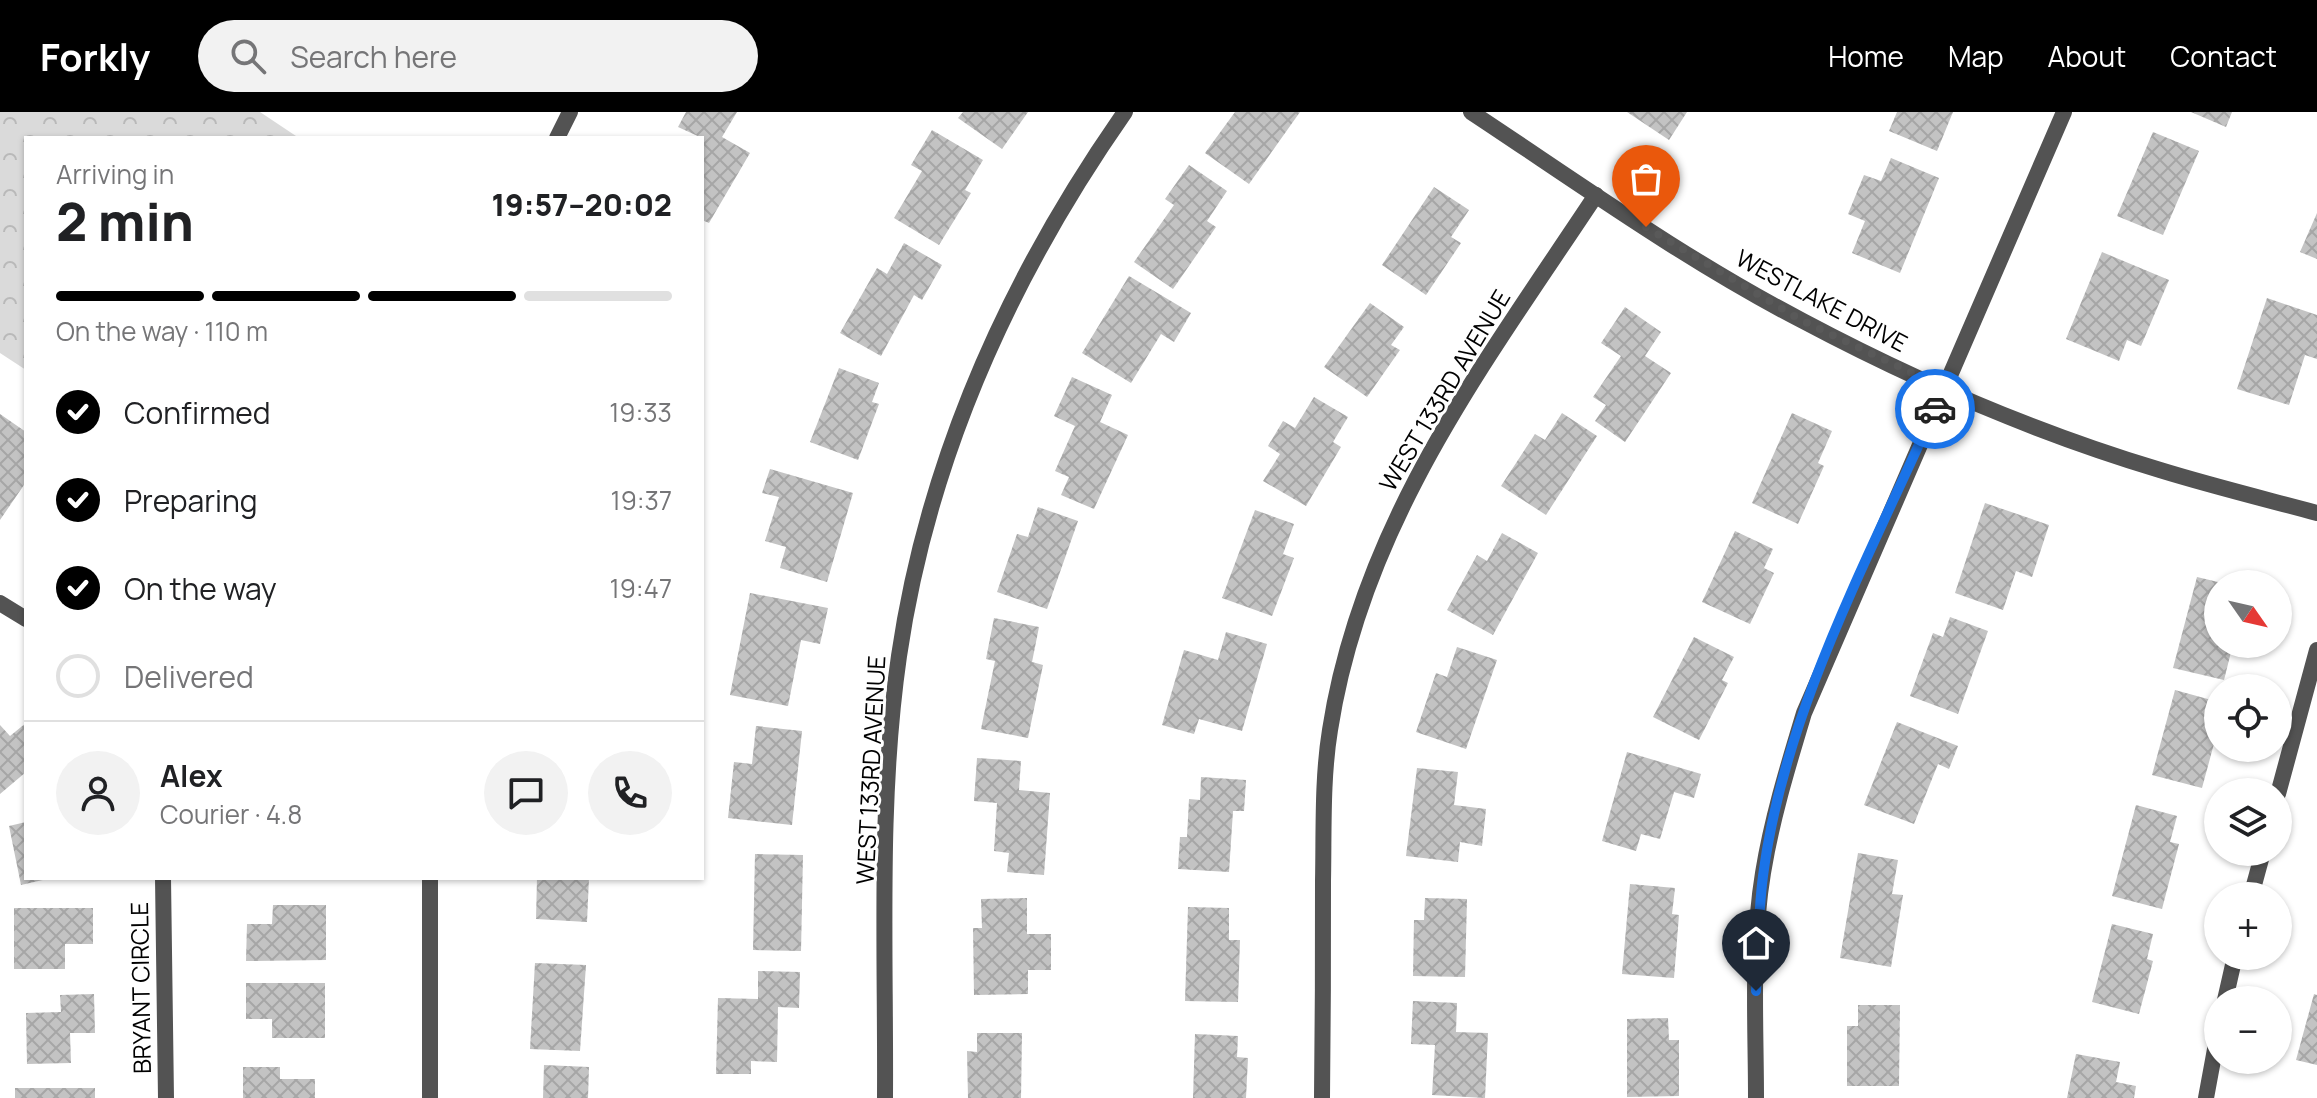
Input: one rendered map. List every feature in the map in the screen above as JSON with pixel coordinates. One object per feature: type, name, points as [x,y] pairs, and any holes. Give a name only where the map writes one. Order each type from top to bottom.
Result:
[{"type":"street","points":[[558,136],[570,112]]},
{"type":"street","name":"WEST 133RD AVENUE","points":[[885,1098],[886,832],[891,734],[899,656],[916,569],[962,412],[988,349],[1037,250],[1125,112]]},
{"type":"street","name":"WESTLAKE DRIVE","points":[[1471,112],[1493,118],[1596,195],[1696,259],[1801,320],[1944,388],[2003,414],[2145,465],[2317,513]]},
{"type":"street","points":[[1756,1098],[1756,991],[1763,876],[1778,798],[1815,687],[2064,112]]},
{"type":"street","name":"WEST 133RD AVENUE","points":[[1322,1098],[1324,804],[1329,731],[1348,644],[1366,584],[1390,525],[1434,443],[1596,195]]},
{"type":"street","points":[[0,603],[24,618]]},
{"type":"street","points":[[2282,778],[2317,650]]},
{"type":"street","name":"BRYANT CIRCLE","points":[[163,880],[166,1098]]},
{"type":"street","points":[[430,880],[430,1098]]},
{"type":"street","points":[[2206,1098],[2210,1074]]},
{"type":"green space","points":[[0,112],[260,112],[296,136],[24,136],[24,369],[0,353]]},
{"type":"building","points":[[686,112],[737,112],[722,137],[750,153],[709,223],[704,221],[704,136],[678,127]]},
{"type":"building","points":[[963,112],[1028,112],[1002,149],[958,118]]},
{"type":"building","points":[[1235,112],[1300,112],[1249,184],[1205,153]]},
{"type":"building","points":[[1627,112],[1687,112],[1669,140]]},
{"type":"building","points":[[1897,112],[1953,112],[1937,151],[1889,131]]},
{"type":"building","points":[[2191,112],[2232,112],[2226,127]]},
{"type":"building","points":[[932,130],[983,160],[965,190],[971,193],[939,245],[894,218],[922,171],[911,165]]},
{"type":"building","points":[[2153,132],[2199,151],[2163,235],[2117,216]]},
{"type":"building","points":[[1891,158],[1939,178],[1900,273],[1852,253],[1865,221],[1848,214],[1864,175],[1881,181]]},
{"type":"building","points":[[1189,165],[1227,191],[1207,221],[1216,227],[1173,289],[1134,262],[1174,205],[1165,199]]},
{"type":"building","points":[[1434,187],[1469,210],[1451,237],[1461,243],[1426,295],[1382,265]]},
{"type":"building","points":[[2317,213],[2317,259],[2300,252]]},
{"type":"building","points":[[904,243],[942,265],[922,300],[914,295],[881,356],[840,333],[877,268],[887,274]]},
{"type":"building","points":[[2102,252],[2169,280],[2141,346],[2127,340],[2119,361],[2066,339]]},
{"type":"building","points":[[1129,276],[1191,313],[1174,342],[1161,334],[1131,383],[1082,353]]},
{"type":"building","points":[[2267,298],[2317,315],[2317,359],[2305,355],[2289,405],[2237,389]]},
{"type":"building","points":[[1370,303],[1404,327],[1391,345],[1400,350],[1367,397],[1324,367]]},
{"type":"building","points":[[1625,307],[1661,332],[1645,356],[1671,373],[1625,442],[1595,421],[1606,405],[1593,397],[1621,356],[1601,343]]},
{"type":"building","points":[[839,368],[879,383],[872,402],[879,404],[858,460],[810,442]]},
{"type":"building","points":[[1072,377],[1112,395],[1100,422],[1128,435],[1094,509],[1061,495],[1069,477],[1055,471],[1075,426],[1054,416]]},
{"type":"building","points":[[1314,397],[1348,417],[1333,442],[1341,447],[1306,506],[1263,481],[1280,454],[1268,446],[1283,421],[1295,428]]},
{"type":"building","points":[[1562,413],[1597,436],[1546,515],[1501,486],[1535,434],[1545,440]]},
{"type":"building","points":[[1792,413],[1832,431],[1818,463],[1824,466],[1798,524],[1752,503]]},
{"type":"building","points":[[0,414],[24,431],[24,485],[0,520]]},
{"type":"building","points":[[770,469],[853,493],[827,582],[780,568],[786,547],[765,541],[779,497],[762,493]]},
{"type":"building","points":[[1985,503],[2049,525],[2032,577],[2016,571],[2003,610],[1955,593]]},
{"type":"building","points":[[1038,507],[1078,521],[1047,609],[997,592],[1017,534],[1028,537]]},
{"type":"building","points":[[1255,510],[1294,524],[1283,554],[1294,558],[1272,616],[1222,598]]},
{"type":"building","points":[[1735,531],[1773,549],[1764,568],[1774,573],[1750,624],[1702,602]]},
{"type":"building","points":[[1502,533],[1538,553],[1493,635],[1447,610],[1477,555],[1487,561]]},
{"type":"building","points":[[2197,577],[2204,579],[2204,658],[2230,658],[2226,674],[2204,675],[2173,668]]},
{"type":"building","points":[[750,593],[828,608],[820,644],[801,640],[788,706],[730,695]]},
{"type":"building","points":[[1950,617],[1988,631],[1958,714],[1910,696],[1933,633],[1943,637]]},
{"type":"building","points":[[994,618],[1039,627],[1032,662],[1043,665],[1028,738],[981,729],[995,661],[986,659]]},
{"type":"building","points":[[1226,632],[1267,644],[1242,731],[1199,719],[1194,734],[1162,725],[1184,650],[1218,660]]},
{"type":"building","points":[[1694,637],[1734,657],[1722,680],[1728,683],[1699,740],[1653,717]]},
{"type":"building","points":[[1457,647],[1497,660],[1466,749],[1416,732],[1436,673],[1447,677]]},
{"type":"building","points":[[2175,690],[2204,698],[2204,762],[2209,762],[2202,788],[2152,775]]},
{"type":"building","points":[[1897,722],[1958,746],[1949,769],[1938,764],[1914,824],[1864,805]]},
{"type":"building","points":[[0,725],[10,736],[24,725],[24,774],[0,794]]},
{"type":"building","points":[[756,726],[802,731],[792,825],[728,818],[734,762],[752,764]]},
{"type":"building","points":[[1627,752],[1701,774],[1694,798],[1674,792],[1660,839],[1641,834],[1636,851],[1602,841]]},
{"type":"building","points":[[977,758],[1021,761],[1019,790],[1050,793],[1044,875],[1007,872],[1009,853],[994,851],[997,803],[974,801]]},
{"type":"building","points":[[1417,768],[1458,772],[1454,805],[1486,809],[1482,846],[1460,842],[1458,862],[1406,856]]},
{"type":"building","points":[[1201,777],[1246,780],[1244,811],[1233,811],[1229,872],[1178,869],[1180,837],[1187,837],[1189,799],[1200,800]]},
{"type":"building","points":[[2136,805],[2177,816],[2170,842],[2179,844],[2162,909],[2112,896]]},
{"type":"building","points":[[24,822],[24,880],[43,880],[21,885],[9,826]]},
{"type":"building","points":[[1858,853],[1898,860],[1892,894],[1903,895],[1891,967],[1840,958]]},
{"type":"building","points":[[755,854],[803,855],[801,951],[753,950]]},
{"type":"building","points":[[537,880],[589,880],[587,922],[536,919]]},
{"type":"building","points":[[1630,884],[1675,888],[1672,914],[1679,915],[1674,978],[1622,974]]},
{"type":"building","points":[[1027,898],[1027,934],[1051,934],[1051,970],[1028,970],[1028,994],[974,995],[973,928],[982,928],[981,899]]},
{"type":"building","points":[[1425,898],[1467,899],[1465,977],[1413,976],[1414,920],[1424,920]]},
{"type":"building","points":[[273,905],[326,905],[326,960],[246,961],[247,924],[272,924]]},
{"type":"building","points":[[1188,907],[1229,908],[1229,940],[1240,940],[1238,1002],[1185,1001]]},
{"type":"building","points":[[14,908],[93,908],[93,944],[65,944],[65,969],[14,969]]},
{"type":"building","points":[[2112,924],[2153,934],[2147,959],[2153,961],[2139,1014],[2092,1002]]},
{"type":"building","points":[[535,963],[586,965],[580,1051],[530,1049]]},
{"type":"building","points":[[758,971],[800,972],[799,1008],[778,1007],[777,1062],[751,1061],[751,1074],[716,1074],[718,998],[758,999]]},
{"type":"building","points":[[246,983],[325,983],[325,1038],[272,1038],[272,1019],[246,1019]]},
{"type":"building","points":[[94,994],[95,1033],[70,1033],[71,1063],[27,1064],[26,1013],[61,1012],[60,995]]},
{"type":"building","points":[[2314,994],[2317,995],[2317,1065],[2296,1060]]},
{"type":"building","points":[[1413,1001],[1457,1003],[1456,1032],[1488,1033],[1485,1098],[1432,1095],[1435,1045],[1411,1044]]},
{"type":"building","points":[[1858,1005],[1900,1005],[1899,1086],[1847,1086],[1847,1026],[1858,1026]]},
{"type":"building","points":[[1668,1018],[1669,1040],[1679,1040],[1679,1096],[1627,1097],[1627,1019]]},
{"type":"building","points":[[977,1033],[1022,1033],[1021,1098],[968,1098],[967,1051],[977,1052]]},
{"type":"building","points":[[1195,1034],[1238,1036],[1237,1057],[1248,1058],[1246,1098],[1193,1098]]},
{"type":"building","points":[[2076,1054],[2120,1062],[2116,1082],[2136,1086],[2134,1098],[2067,1098]]},
{"type":"building","points":[[544,1065],[589,1067],[588,1098],[543,1098]]},
{"type":"building","points":[[243,1067],[280,1067],[280,1079],[315,1079],[315,1098],[243,1098]]},
{"type":"building","points":[[15,1088],[95,1088],[95,1098],[15,1098]]},
{"type":"way so far","points":[[1646,227],[1801,320],[1944,388],[1935,409]]},
{"type":"route","points":[[1756,991],[1763,876],[1778,798],[1804,713],[1935,409]]}]
